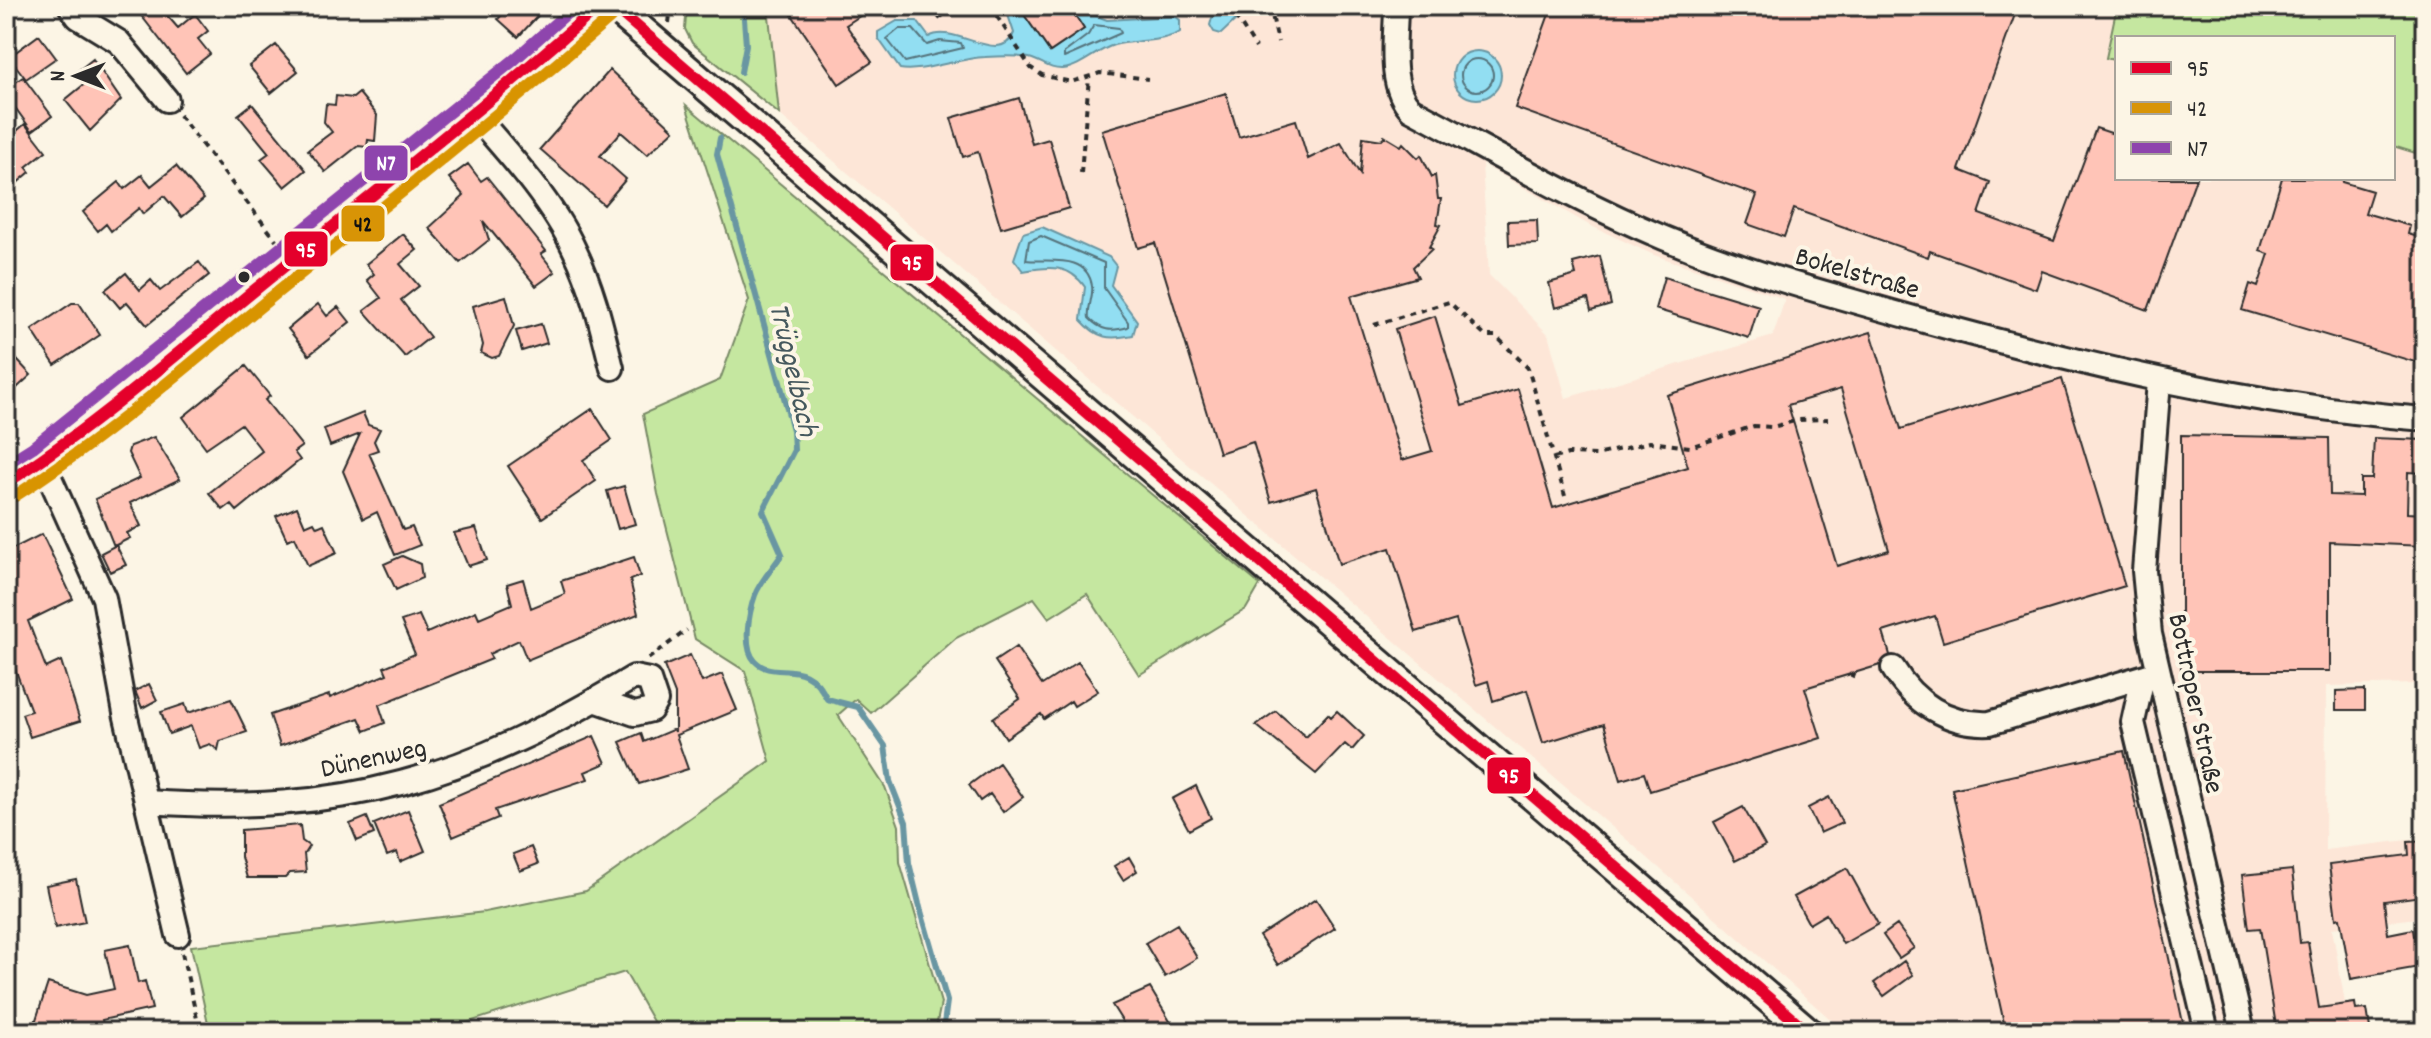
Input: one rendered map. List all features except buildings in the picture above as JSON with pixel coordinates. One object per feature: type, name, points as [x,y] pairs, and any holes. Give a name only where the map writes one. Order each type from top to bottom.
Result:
[{"type":"main road","points":[[6,483],[42,460],[473,113],[599,6]]},
{"type":"main road","points":[[613,6],[1808,1032]]},
{"type":"street","points":[[70,6],[78,17],[119,42],[167,100]]},
{"type":"street","name":"Bokelstraße","points":[[1396,6],[1396,78],[1404,102],[1597,208],[1761,275],[2074,362],[2159,381],[2328,410],[2425,419]]},
{"type":"street","points":[[473,113],[537,193],[573,247],[597,309],[612,368]]},
{"type":"street","name":"Bottroper Straße","points":[[2159,381],[2144,571],[2150,674],[2243,1032]]},
{"type":"street","points":[[42,460],[101,587],[125,713],[178,935]]},
{"type":"street","points":[[1893,668],[1907,691],[1944,715],[1968,724],[1990,723],[2150,674]]},
{"type":"street","points":[[2150,674],[2133,722],[2207,1032]]},
{"type":"street","points":[[595,700],[635,714],[651,710],[656,701],[654,689],[643,676],[634,677]]},
{"type":"street","name":"Dünenweg","points":[[148,802],[241,804],[372,793],[472,761],[595,700],[634,677]]},
{"type":"path","points":[[671,6],[668,15],[675,31]]},
{"type":"path","points":[[938,19],[956,6]]},
{"type":"path","points":[[990,6],[1031,68],[1058,81],[1071,82],[1111,73],[1148,79]]},
{"type":"path","points":[[1229,6],[1256,48]]},
{"type":"path","points":[[1270,6],[1278,42]]},
{"type":"path","points":[[1081,173],[1089,77]]},
{"type":"path","points":[[167,100],[291,258]]},
{"type":"path","points":[[1374,325],[1449,302],[1485,336],[1496,336],[1528,368],[1565,496]]},
{"type":"path","points":[[1554,458],[1568,454],[1596,455],[1650,442],[1690,447],[1754,426],[1828,419]]},
{"type":"path","points":[[634,677],[646,661],[687,630]]},
{"type":"path","points":[[1849,674],[1858,678]]},
{"type":"path","points":[[178,935],[200,1032]]},
{"type":"shaded area","points":[[768,6],[2117,6],[2106,57],[2115,60],[2115,180],[2395,180],[2395,147],[2425,156],[2425,626],[2418,684],[2326,686],[2325,850],[2425,838],[2425,917],[2332,928],[2350,1032],[1845,1032],[1633,845],[779,114]],"holes":[[[1482,164],[1589,225],[1654,255],[1785,299],[1773,336],[1566,398],[1548,334],[1489,275]]]},
{"type":"green space","points":[[687,6],[768,6],[779,114],[692,43],[685,29]]},
{"type":"green space","points":[[2117,6],[2425,6],[2425,156],[2395,147],[2395,36],[2115,36],[2115,60],[2106,58]]},
{"type":"green space","points":[[686,105],[1260,585],[1246,609],[1139,675],[1087,594],[1049,618],[1034,598],[956,638],[871,713],[856,699],[838,715],[885,787],[899,826],[900,862],[941,1003],[935,1032],[659,1032],[625,972],[438,1032],[210,1032],[191,946],[485,912],[586,891],[770,761],[745,671],[695,639],[658,494],[643,414],[720,380],[749,300]]},
{"type":"water","points":[[1005,6],[1018,6],[1050,52],[1084,29],[1075,15],[1084,11],[1107,20],[1175,16],[1180,20],[1180,32],[1166,38],[1114,45],[1063,69],[1029,58],[1007,56],[900,69],[878,38],[878,32],[897,21],[917,21],[929,37],[951,35],[998,46],[1007,42],[1014,33]]},
{"type":"water","points":[[1235,6],[1258,6],[1251,14],[1241,15],[1221,34],[1214,32],[1210,25],[1212,18]]},
{"type":"water","points":[[1477,51],[1494,58],[1501,75],[1494,92],[1477,99],[1460,92],[1453,75],[1460,58]]},
{"type":"water","points":[[1042,227],[1109,257],[1116,266],[1111,285],[1137,321],[1133,335],[1104,336],[1081,320],[1085,287],[1072,274],[1058,268],[1023,271],[1014,259],[1023,233]]},
{"type":"waterway","name":"Trüggelbach","points":[[741,72],[746,45],[743,6]]},
{"type":"waterway","name":"Trüggelbach","points":[[720,138],[717,154],[793,430],[794,450],[763,511],[782,554],[755,595],[749,620],[749,647],[755,661],[763,667],[800,672],[818,685],[827,699],[858,707],[885,746],[890,781],[906,822],[909,863],[947,1001],[943,1032]]},
{"type":"transit line","name":"N7","points":[[6,464],[33,447],[514,60],[575,6]]},
{"type":"transit line","name":"95","points":[[6,483],[134,390],[472,114],[599,6]]},
{"type":"transit line","name":"95","points":[[613,6],[1808,1032]]},
{"type":"transit line","name":"42","points":[[15,496],[81,451],[144,402],[610,18]]}]
